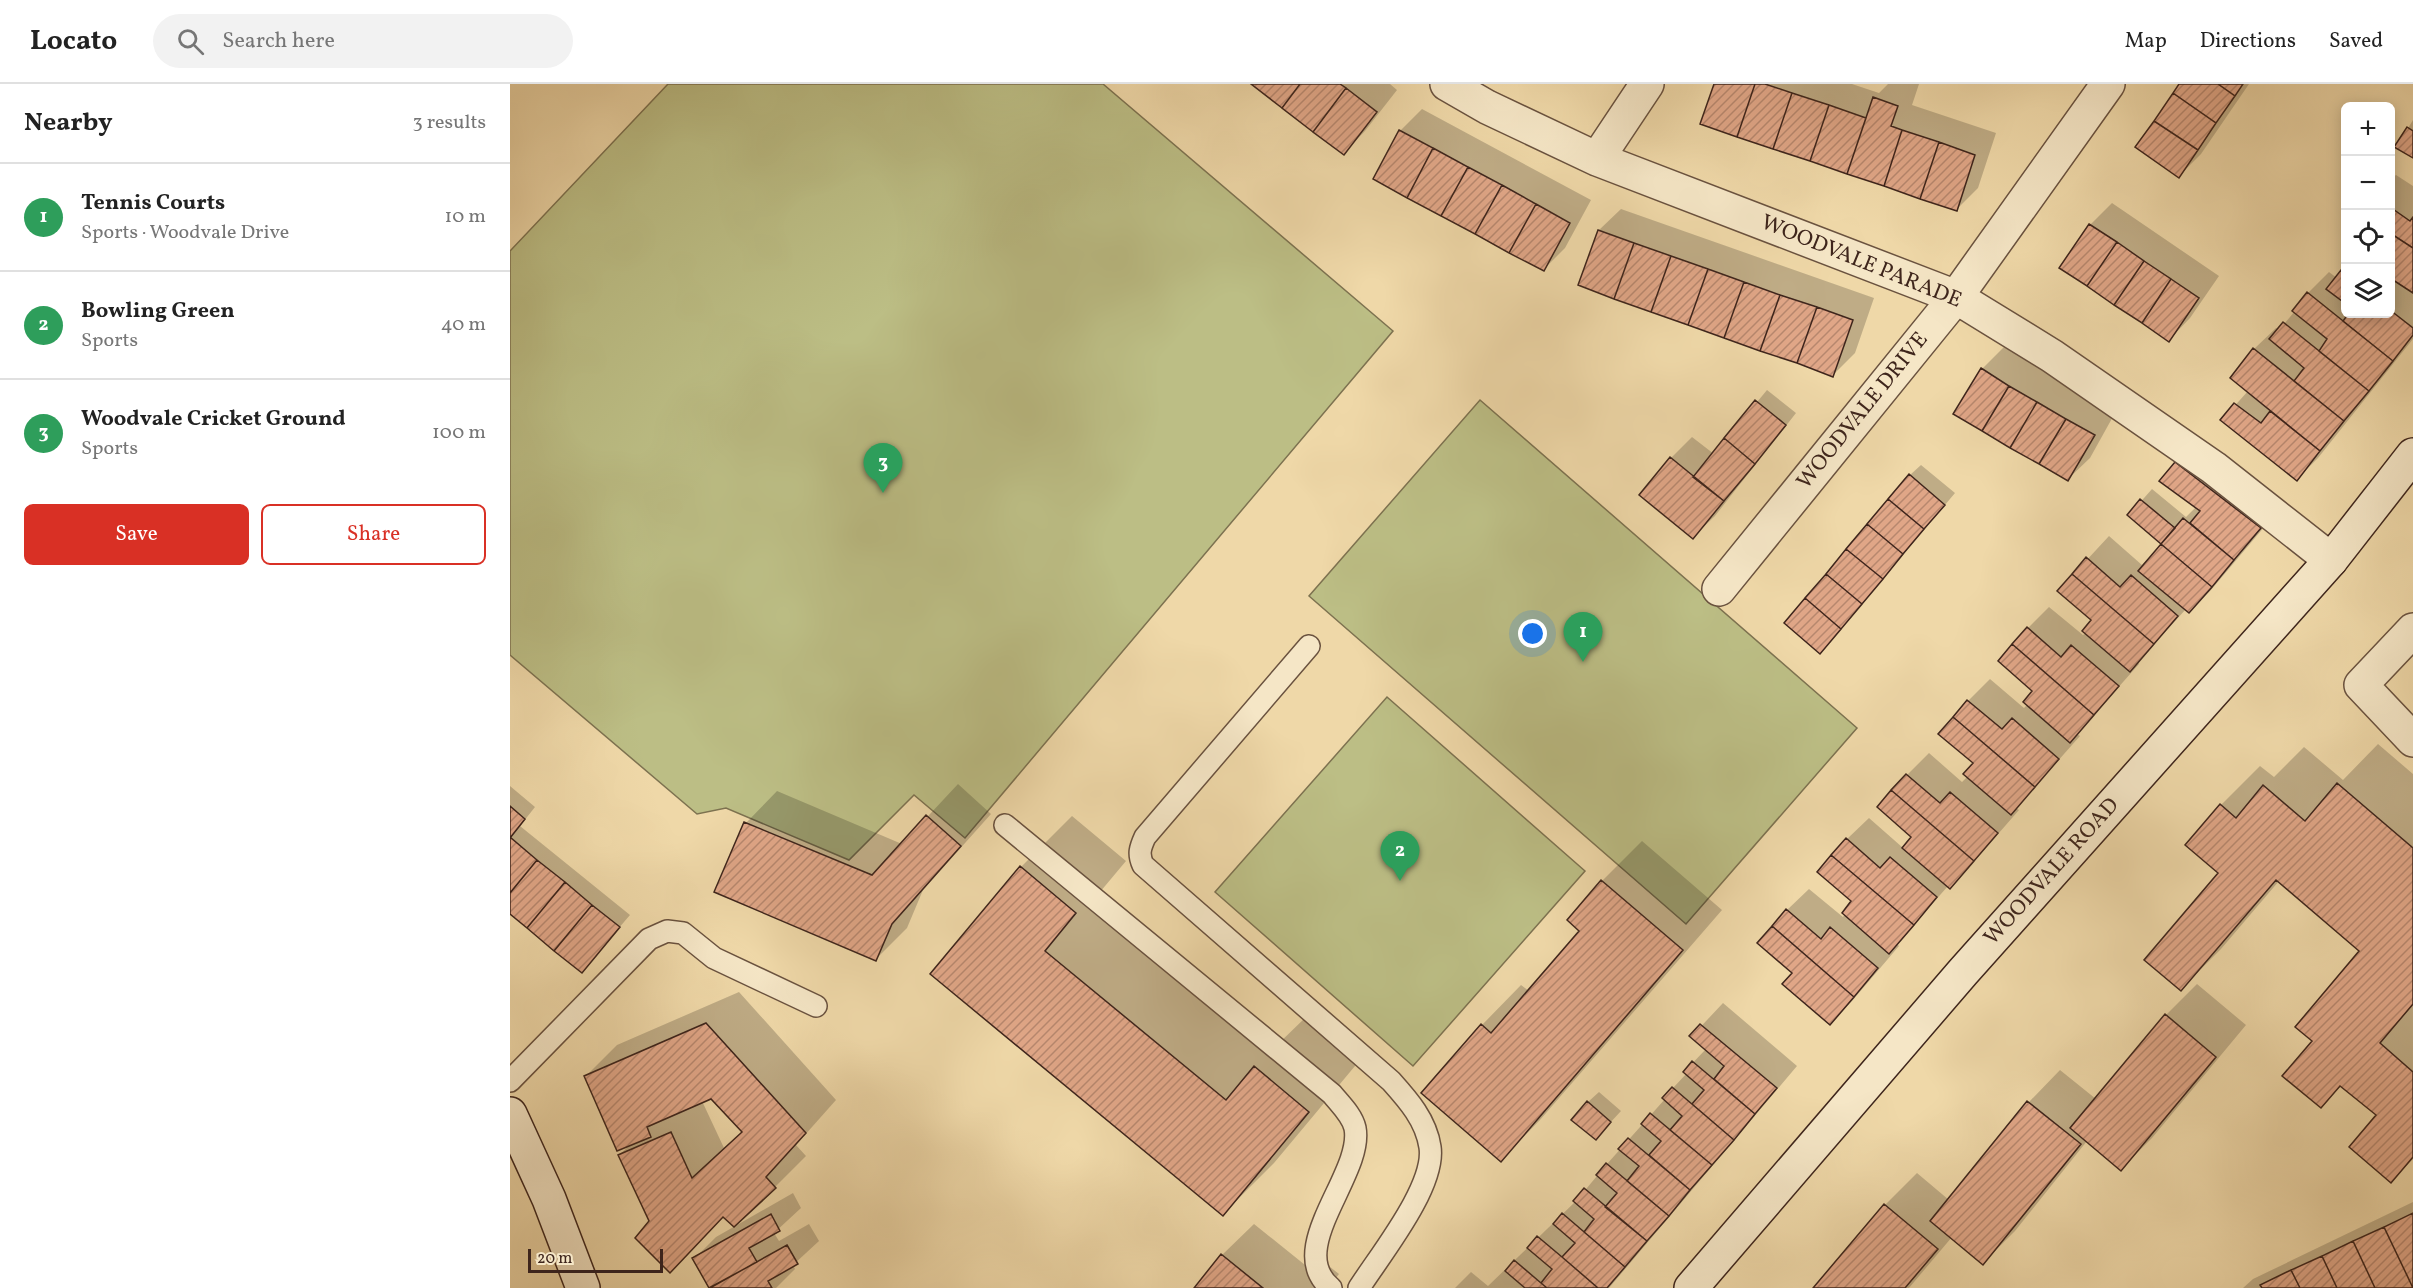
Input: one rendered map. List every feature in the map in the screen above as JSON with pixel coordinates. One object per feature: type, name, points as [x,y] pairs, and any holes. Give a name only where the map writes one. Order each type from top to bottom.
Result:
[{"type":"street","name":"WOODVALE PARADE","points":[[1447,84],[1487,107],[1597,159],[1956,297],[2052,356],[2214,468],[2331,560]]},
{"type":"street","points":[[1597,159],[1647,84]]},
{"type":"street","name":"WOODVALE DRIVE","points":[[1719,589],[1956,297],[2108,84]]},
{"type":"street","name":"WOODVALE ROAD","points":[[1691,1288],[1963,972],[2331,560],[2413,455]]},
{"type":"street","points":[[2413,630],[2361,685],[2413,740]]},
{"type":"street","points":[[510,1114],[549,1199],[583,1288]]},
{"type":"lane","points":[[1309,645],[1145,837],[1140,847],[1139,857],[1143,865],[1384,1074],[1412,1104],[1425,1129],[1430,1149],[1427,1173],[1418,1198],[1359,1288]]},
{"type":"lane","points":[[1005,825],[1332,1094],[1347,1112],[1355,1129],[1353,1149],[1314,1250],[1316,1268],[1331,1288]]},
{"type":"lane","points":[[510,1081],[649,939],[667,931],[683,933],[714,958],[816,1006]]},
{"type":"green space","points":[[668,84],[1103,84],[1393,331],[965,838],[914,795],[849,860],[726,808],[697,814],[510,655],[510,251]]},
{"type":"green space","points":[[1480,400],[1857,728],[1686,924],[1309,596]]},
{"type":"green space","points":[[1387,697],[1585,871],[1413,1066],[1215,892]]},
{"type":"building","points":[[1251,84],[1300,84],[1282,108]]},
{"type":"building","points":[[1300,84],[1340,84],[1346,88],[1313,132],[1282,108]]},
{"type":"building","points":[[1714,84],[1755,84],[1737,137],[1700,124]]},
{"type":"building","points":[[1755,84],[1765,84],[1792,93],[1773,149],[1737,137]]},
{"type":"building","points":[[2179,84],[2218,84],[2235,96],[2216,123],[2173,93]]},
{"type":"building","points":[[2218,84],[2243,84],[2235,96]]},
{"type":"building","points":[[1346,88],[1377,112],[1344,155],[1313,132]]},
{"type":"building","points":[[1792,93],[1829,105],[1810,161],[1773,149]]},
{"type":"building","points":[[2173,93],[2216,123],[2198,150],[2154,121]]},
{"type":"building","points":[[1873,97],[1898,106],[1891,126],[1902,130],[1884,186],[1847,174]]},
{"type":"building","points":[[1829,105],[1866,118],[1847,174],[1810,161]]},
{"type":"building","points":[[2154,121],[2198,150],[2179,178],[2135,147]]},
{"type":"building","points":[[2407,127],[2413,131],[2413,158],[2395,145]]},
{"type":"building","points":[[1399,130],[1433,148],[1407,198],[1373,179]]},
{"type":"building","points":[[1902,130],[1939,142],[1920,199],[1884,186]]},
{"type":"building","points":[[1939,142],[1975,155],[1957,211],[1920,199]]},
{"type":"building","points":[[1433,148],[1468,167],[1441,216],[1407,198]]},
{"type":"building","points":[[1468,167],[1502,185],[1475,234],[1441,216]]},
{"type":"building","points":[[1502,185],[1536,204],[1509,253],[1475,234]]},
{"type":"building","points":[[1536,204],[1570,223],[1544,271],[1509,253]]},
{"type":"building","points":[[2395,210],[2410,221],[2413,217],[2413,248],[2395,236]]},
{"type":"building","points":[[2089,224],[2117,242],[2087,286],[2059,268]]},
{"type":"building","points":[[1598,230],[1634,243],[1614,299],[1578,285]]},
{"type":"building","points":[[2395,236],[2413,248],[2413,293],[2395,281]]},
{"type":"building","points":[[2117,242],[2144,261],[2114,305],[2087,286]]},
{"type":"building","points":[[1634,243],[1671,256],[1651,312],[1614,299]]},
{"type":"building","points":[[1671,256],[1708,269],[1688,325],[1651,312]]},
{"type":"building","points":[[2144,261],[2171,279],[2142,323],[2114,305]]},
{"type":"building","points":[[1708,269],[1744,282],[1724,338],[1688,325]]},
{"type":"building","points":[[2341,270],[2341,300],[2326,289]]},
{"type":"building","points":[[2171,279],[2199,298],[2169,342],[2142,323]]},
{"type":"building","points":[[1744,282],[1780,295],[1760,351],[1724,338]]},
{"type":"building","points":[[2307,292],[2393,361],[2369,391],[2319,351],[2327,339],[2292,311]]},
{"type":"building","points":[[1780,295],[1817,307],[1797,363],[1760,351]]},
{"type":"building","points":[[1817,307],[1853,320],[1833,377],[1797,363]]},
{"type":"building","points":[[2395,314],[2413,328],[2413,335],[2393,361],[2343,321],[2345,318],[2395,318]]},
{"type":"building","points":[[2283,322],[2369,391],[2344,421],[2294,381],[2304,368],[2269,339]]},
{"type":"building","points":[[2253,348],[2344,421],[2320,451],[2230,378]]},
{"type":"building","points":[[1981,368],[2009,386],[1982,431],[1953,414]]},
{"type":"building","points":[[2009,386],[2037,402],[2010,448],[1982,431]]},
{"type":"building","points":[[1755,400],[1786,425],[1755,464],[1724,438]]},
{"type":"building","points":[[2037,402],[2066,419],[2039,464],[2010,448]]},
{"type":"building","points":[[2234,403],[2261,423],[2270,411],[2320,451],[2297,481],[2220,420]]},
{"type":"building","points":[[2066,419],[2095,435],[2068,481],[2039,464]]},
{"type":"building","points":[[1724,438],[1755,464],[1724,501],[1693,477]]},
{"type":"building","points":[[1670,457],[1724,501],[1693,539],[1639,495]]},
{"type":"building","points":[[2175,462],[2261,528],[2234,560],[2190,523],[2200,511],[2159,481]]},
{"type":"building","points":[[1909,474],[1945,505],[1924,529],[1888,499]]},
{"type":"building","points":[[1888,499],[1924,529],[1903,554],[1867,524]]},
{"type":"building","points":[[2140,499],[2175,528],[2161,544],[2127,515]]},
{"type":"building","points":[[2183,518],[2234,560],[2212,587],[2161,544]]},
{"type":"building","points":[[1867,524],[1903,554],[1883,579],[1846,549]]},
{"type":"building","points":[[2161,544],[2212,587],[2189,613],[2138,571]]},
{"type":"building","points":[[1846,549],[1883,579],[1862,604],[1826,574]]},
{"type":"building","points":[[2086,557],[2120,587],[2131,575],[2178,616],[2154,644],[2072,574]]},
{"type":"building","points":[[1826,574],[1862,604],[1841,629],[1805,598]]},
{"type":"building","points":[[2072,574],[2154,644],[2130,672],[2082,631],[2091,620],[2057,591]]},
{"type":"building","points":[[1805,598],[1841,629],[1820,654],[1784,623]]},
{"type":"building","points":[[2027,627],[2061,657],[2071,645],[2119,686],[2094,715],[2012,644]]},
{"type":"building","points":[[2012,644],[2094,715],[2070,743],[2023,702],[2032,691],[1998,661]]},
{"type":"building","points":[[1967,700],[2002,729],[2012,718],[2059,759],[2035,787],[1953,717]]},
{"type":"building","points":[[1953,717],[2035,787],[2011,815],[1963,774],[1973,763],[1938,734]]},
{"type":"building","points":[[1906,774],[1940,803],[1950,792],[1998,833],[1974,861],[1891,790]]},
{"type":"building","points":[[2337,783],[2413,848],[2413,1004],[2380,1043],[2413,1072],[2413,1157],[2391,1183],[2349,1147],[2376,1115],[2340,1086],[2321,1108],[2282,1076],[2312,1041],[2295,1027],[2359,951],[2276,880],[2181,991],[2144,960],[2218,873],[2185,845],[2220,804],[2236,818],[2263,785],[2305,821]]},
{"type":"building","points":[[1891,790],[1974,861],[1950,889],[1902,848],[1911,837],[1877,807]]},
{"type":"building","points":[[510,806],[525,819],[510,838]]},
{"type":"building","points":[[926,815],[961,846],[892,924],[876,961],[714,892],[744,822],[872,875]]},
{"type":"building","points":[[510,837],[537,860],[510,893]]},
{"type":"building","points":[[1846,838],[1880,868],[1890,857],[1937,897],[1914,925],[1831,855]]},
{"type":"building","points":[[1831,855],[1914,925],[1889,954],[1842,913],[1851,901],[1817,872]]},
{"type":"building","points":[[537,860],[565,882],[527,928],[510,914],[510,893]]},
{"type":"building","points":[[1020,866],[1076,913],[1045,951],[1226,1100],[1254,1066],[1309,1112],[1223,1216],[930,974]]},
{"type":"building","points":[[1601,880],[1683,950],[1501,1162],[1421,1093],[1481,1024],[1491,1033],[1579,931],[1567,920]]},
{"type":"building","points":[[565,882],[592,905],[554,951],[527,928]]},
{"type":"building","points":[[592,905],[620,927],[582,973],[554,951]]},
{"type":"building","points":[[1786,909],[1821,939],[1830,927],[1878,968],[1854,997],[1772,926]]},
{"type":"building","points":[[1772,926],[1854,997],[1830,1025],[1782,984],[1792,973],[1757,943]]},
{"type":"building","points":[[2165,1014],[2216,1057],[2121,1171],[2070,1128]]},
{"type":"building","points":[[706,1023],[806,1133],[766,1177],[776,1188],[734,1227],[723,1217],[670,1273],[635,1238],[649,1221],[618,1155],[671,1132],[692,1178],[742,1132],[711,1099],[647,1127],[651,1137],[617,1151],[584,1076]]},
{"type":"building","points":[[1700,1024],[1777,1088],[1755,1114],[1714,1079],[1724,1066],[1689,1036]]},
{"type":"building","points":[[1692,1061],[1755,1114],[1734,1140],[1692,1104],[1704,1090],[1683,1072]]},
{"type":"building","points":[[1672,1087],[1734,1140],[1712,1165],[1670,1130],[1682,1116],[1662,1098]]},
{"type":"building","points":[[1587,1101],[1611,1122],[1596,1140],[1571,1120]]},
{"type":"building","points":[[2027,1101],[2081,1144],[1983,1265],[1930,1221]]},
{"type":"building","points":[[1650,1113],[1712,1165],[1690,1190],[1649,1155],[1661,1141],[1641,1124]]},
{"type":"building","points":[[1628,1138],[1690,1190],[1669,1216],[1627,1181],[1639,1166],[1618,1149]]},
{"type":"building","points":[[1606,1163],[1669,1216],[1647,1241],[1605,1207],[1617,1193],[1596,1175]]},
{"type":"building","points":[[1584,1188],[1647,1241],[1625,1267],[1584,1232],[1594,1219],[1573,1201]]},
{"type":"building","points":[[1884,1204],[1938,1249],[1905,1288],[1813,1288]]},
{"type":"building","points":[[1562,1213],[1625,1267],[1607,1288],[1598,1288],[1562,1257],[1575,1243],[1553,1224]]},
{"type":"building","points":[[2413,1213],[2413,1288],[2384,1227]]},
{"type":"building","points":[[771,1214],[780,1231],[749,1248],[757,1262],[709,1288],[692,1258]]},
{"type":"building","points":[[2384,1227],[2413,1288],[2375,1288],[2353,1241]]},
{"type":"building","points":[[1537,1236],[1598,1288],[1547,1288],[1541,1283],[1552,1269],[1527,1248]]},
{"type":"building","points":[[2353,1241],[2375,1288],[2337,1288],[2322,1256]]},
{"type":"building","points":[[787,1245],[798,1264],[768,1281],[772,1288],[710,1288]]},
{"type":"building","points":[[1221,1254],[1263,1288],[1194,1288]]},
{"type":"building","points":[[2322,1256],[2337,1288],[2300,1288],[2291,1270]]},
{"type":"building","points":[[1514,1260],[1547,1288],[1525,1288],[1505,1271]]},
{"type":"building","points":[[2291,1270],[2300,1288],[2262,1288],[2260,1285]]},
{"type":"place","name":"Woodvale Cricket Ground","points":[[883,493]]},
{"type":"place","name":"Tennis Courts","points":[[1583,662]]},
{"type":"place","name":"Bowling Green","points":[[1400,881]]}]
